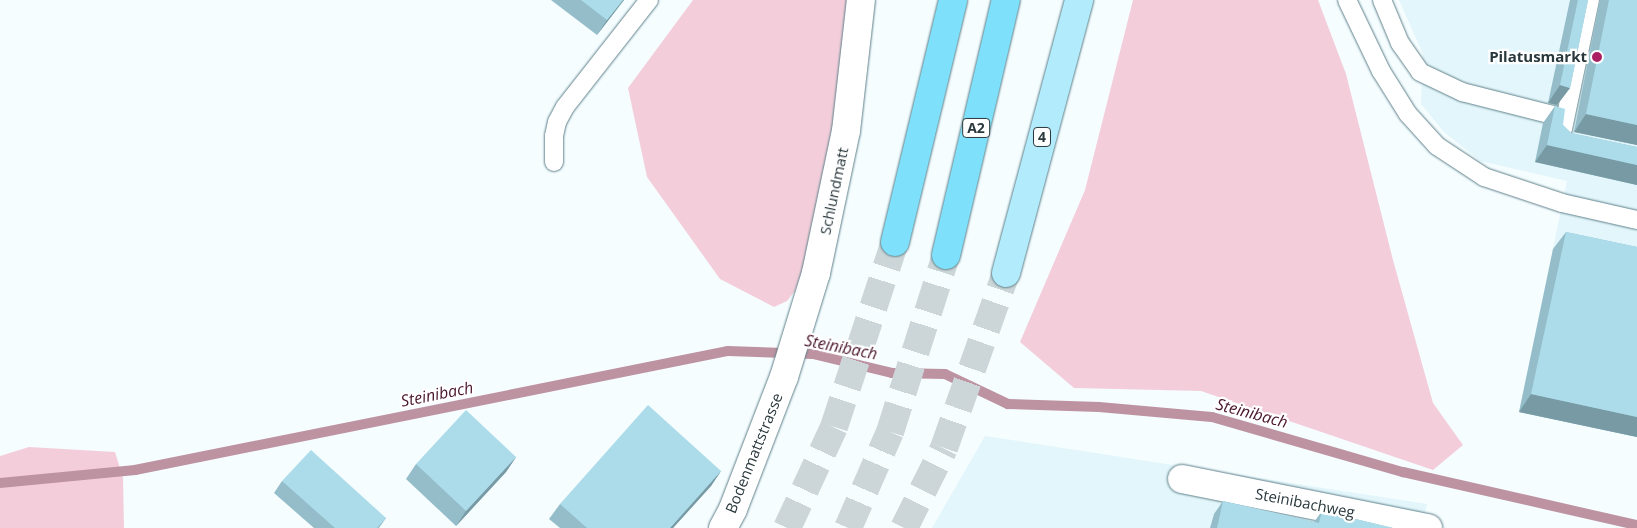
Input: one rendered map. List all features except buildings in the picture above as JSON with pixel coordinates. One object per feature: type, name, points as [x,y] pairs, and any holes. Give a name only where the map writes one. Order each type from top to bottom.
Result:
[{"type":"highway","points":[[895,242],[953,0]]},
{"type":"highway","name":"A2","points":[[946,255],[1006,0]]},
{"type":"main road","name":"4","points":[[1006,274],[1079,0]]},
{"type":"street","name":"Schlundmatt","points":[[784,377],[816,273],[836,185],[846,131],[861,0]]},
{"type":"street","name":"Bodenmattstrasse","points":[[723,528],[733,509],[784,377]]},
{"type":"street","name":"Steinibachweg","points":[[1182,479],[1428,528]]},
{"type":"lane","points":[[554,162],[554,136],[557,122],[565,107],[648,0]]},
{"type":"lane","points":[[1347,0],[1381,71],[1408,114],[1437,146],[1484,177],[1562,203],[1637,220]]},
{"type":"lane","points":[[1382,0],[1400,43],[1420,72],[1462,92],[1565,118]]},
{"type":"lane","points":[[1570,142],[1561,140],[1590,0]]},
{"type":"shaded area","points":[[693,0],[853,0],[829,160],[815,238],[795,291],[787,301],[774,307],[720,279],[647,177],[628,88]]},
{"type":"shaded area","points":[[1133,0],[1318,0],[1346,74],[1393,260],[1433,403],[1463,445],[1433,470],[1201,391],[1074,388],[1020,342],[1085,190]]},
{"type":"shaded area","points":[[1399,0],[1637,0],[1637,437],[1519,412],[1567,181],[1480,161],[1444,132],[1421,104],[1423,54]]},
{"type":"shaded area","points":[[985,436],[1427,504],[1421,528],[932,528]]},
{"type":"shaded area","points":[[29,447],[115,452],[123,478],[124,528],[0,528],[0,456]]},
{"type":"waterway","name":"Steinibach","points":[[0,483],[135,470],[728,351],[813,354],[892,373],[945,374],[1008,404],[1099,407],[1212,417],[1403,472],[1637,525]]},
{"type":"tunnel","points":[[787,528],[834,427],[895,242]]},
{"type":"tunnel","points":[[848,528],[890,432],[946,255]]},
{"type":"tunnel","points":[[904,528],[944,448],[1006,273]]},
{"type":"place","name":"Pilatusmarkt","points":[[1597,57]]}]
